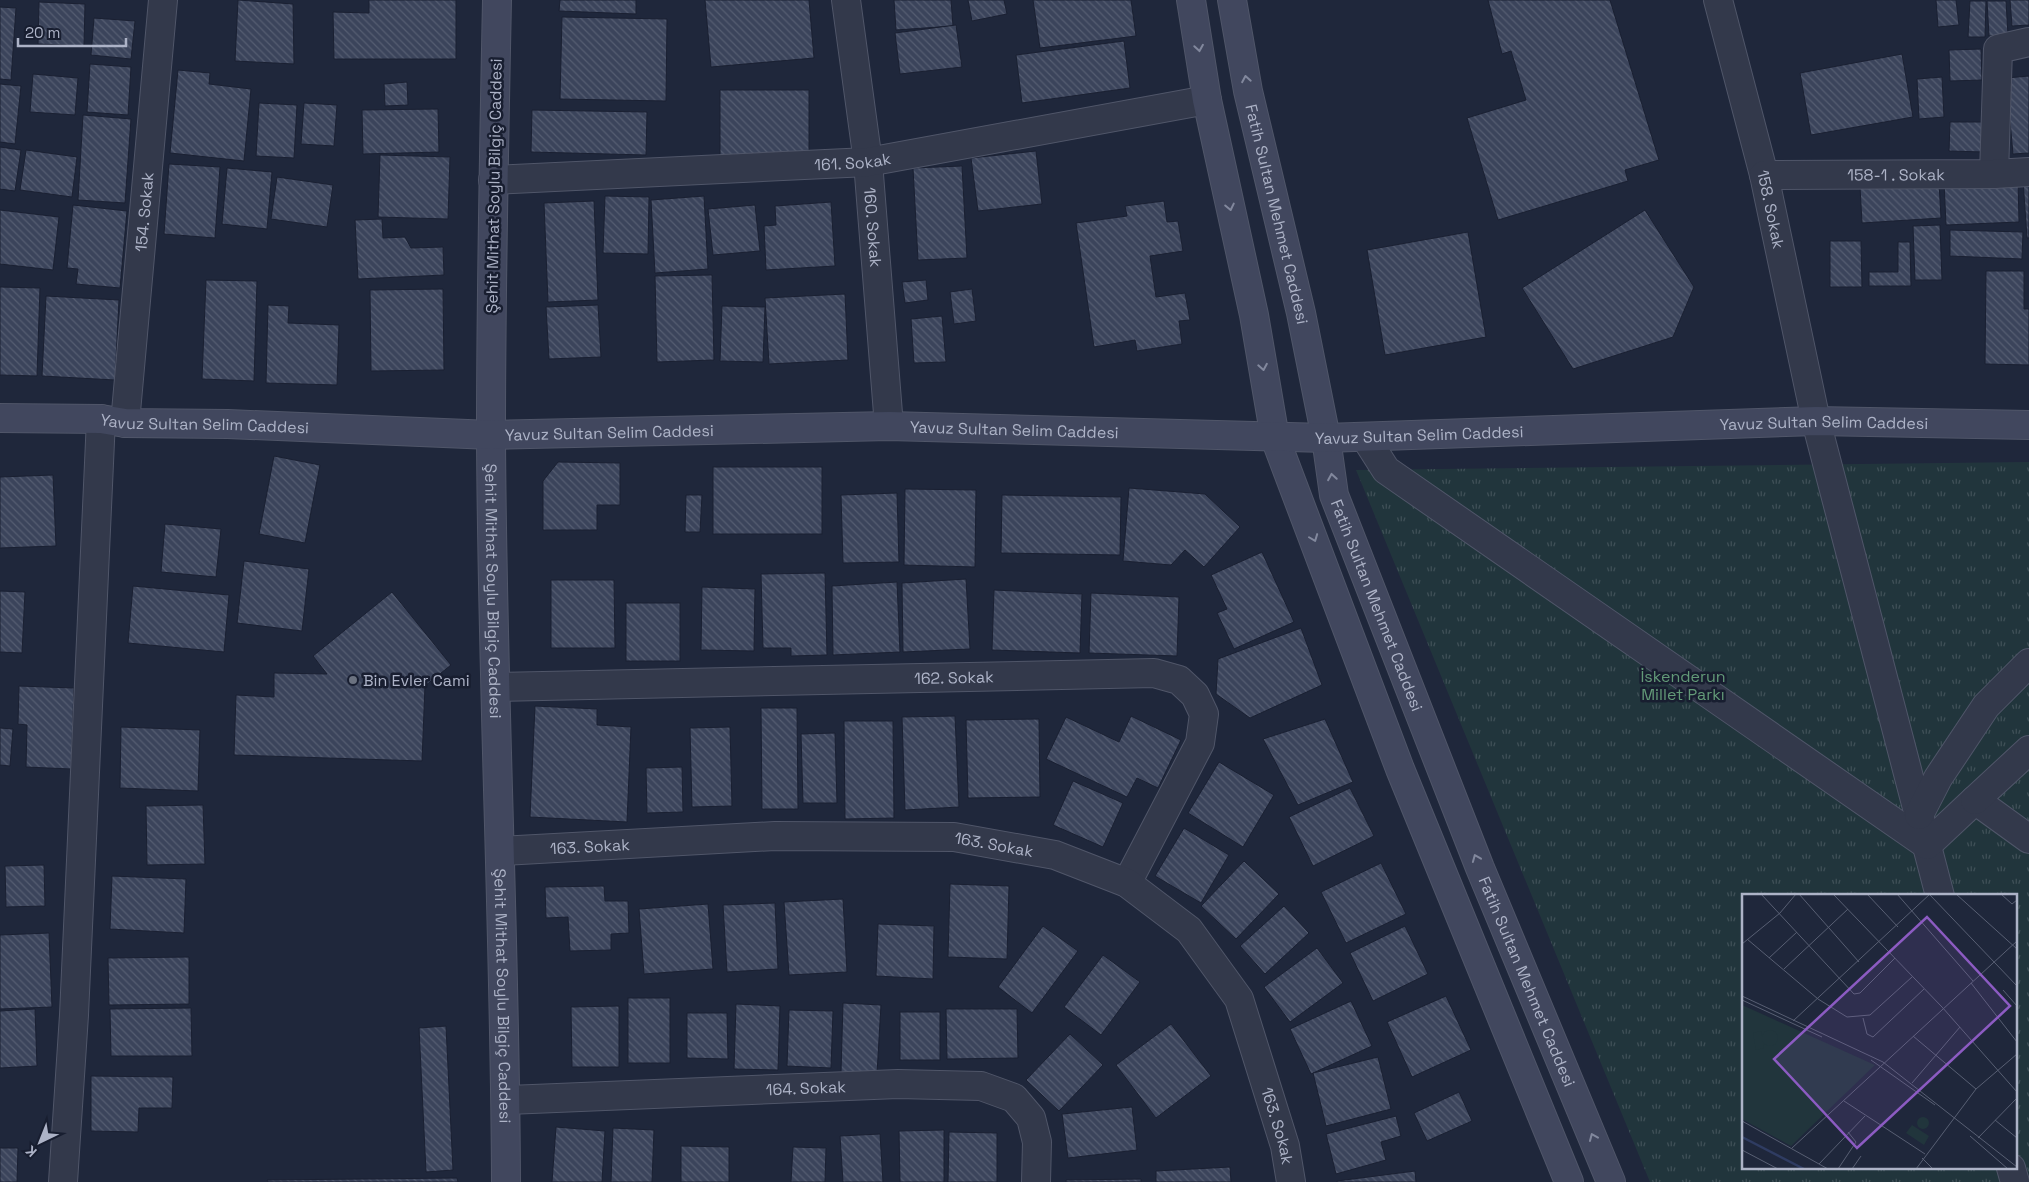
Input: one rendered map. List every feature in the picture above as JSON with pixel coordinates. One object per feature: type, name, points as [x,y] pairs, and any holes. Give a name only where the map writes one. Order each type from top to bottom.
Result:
[{"type":"street","name":"154. Sokak","points":[[63,1182],[113,421],[162,0]]},
{"type":"street","name":"Şehit Mithat Soylu Bilgiç Caddesi","points":[[498,0],[493,180],[491,435],[501,851],[506,1182]]},
{"type":"street","name":"160. Sokak","points":[[846,0],[868,162],[888,426]]},
{"type":"street","points":[[1191,0],[1207,100],[1254,315],[1275,438],[1400,769],[1569,1182]]},
{"type":"street","name":"Fatih Sultan Mehmet Caddesi","points":[[1232,0],[1248,91],[1301,313],[1326,438],[1334,495],[1480,868],[1612,1182]]},
{"type":"street","name":"158. Sokak","points":[[1718,0],[1764,176],[1816,421],[1939,894]]},
{"type":"street","points":[[1994,174],[1998,49],[2029,42]]},
{"type":"street","name":"161. Sokak","points":[[493,180],[868,162],[1207,100]]},
{"type":"street","name":"158-1 . Sokak","points":[[1764,176],[2029,172]]},
{"type":"street","name":"Yavuz Sultan Selim Caddesi","points":[[0,418],[228,424],[491,435],[888,426],[1275,438],[1365,437],[1816,421],[2029,425]]},
{"type":"street","points":[[1365,437],[1386,470],[1927,845],[2029,750]]},
{"type":"street","points":[[1919,815],[1938,778],[1986,706],[2029,663]]},
{"type":"street","name":"162. Sokak","points":[[496,687],[1154,673],[1179,680],[1195,695],[1204,714],[1200,744],[1126,884]]},
{"type":"street","points":[[1975,800],[2029,839]]},
{"type":"street","name":"163. Sokak","points":[[501,851],[775,836],[954,837],[1055,855],[1126,884],[1189,930],[1238,999],[1285,1146],[1291,1182]]},
{"type":"street","name":"164. Sokak","points":[[506,1100],[898,1084],[981,1086],[1014,1098],[1031,1118],[1037,1142],[1036,1182]]},
{"type":"green space","name":"İskenderun Millet Parkı","points":[[2029,462],[2029,1182],[1650,1182],[1356,470]]},
{"type":"building","points":[[238,0],[293,4],[294,64],[235,61]]},
{"type":"building","points":[[369,0],[456,0],[456,59],[334,59],[333,12],[369,13]]},
{"type":"building","points":[[560,0],[636,0],[636,14],[559,11]]},
{"type":"building","points":[[705,0],[809,0],[814,58],[711,67]]},
{"type":"building","points":[[894,0],[951,0],[953,26],[896,30]]},
{"type":"building","points":[[968,0],[1004,0],[1007,14],[972,21]]},
{"type":"building","points":[[1033,0],[1131,0],[1136,36],[1040,48]]},
{"type":"building","points":[[1488,0],[1610,0],[1659,160],[1625,170],[1628,181],[1498,220],[1467,118],[1526,100],[1511,51],[1502,54]]},
{"type":"building","points":[[1936,0],[1956,0],[1959,25],[1938,27]]},
{"type":"building","points":[[2010,0],[2029,0],[2029,25],[2012,26]]},
{"type":"building","points":[[1970,1],[1986,1],[1985,37],[1968,37]]},
{"type":"building","points":[[1987,1],[2006,1],[2008,35],[1989,36]]},
{"type":"building","points":[[39,2],[85,4],[84,46],[38,44]]},
{"type":"building","points":[[0,7],[16,8],[11,80],[0,79]]},
{"type":"building","points":[[562,17],[667,19],[666,101],[560,99]]},
{"type":"building","points":[[94,18],[135,21],[131,59],[91,55]]},
{"type":"building","points":[[956,25],[962,67],[900,74],[895,33]]},
{"type":"building","points":[[1124,41],[1130,88],[1022,103],[1016,55]]},
{"type":"building","points":[[1981,49],[1982,80],[1950,81],[1949,50]]},
{"type":"building","points":[[1902,54],[1913,117],[1811,135],[1800,73]]},
{"type":"building","points":[[90,64],[131,67],[128,115],[87,112]]},
{"type":"building","points":[[178,70],[210,73],[209,84],[251,89],[244,161],[170,153]]},
{"type":"building","points":[[33,74],[78,78],[75,115],[30,112]]},
{"type":"building","points":[[2029,76],[2029,153],[2013,154],[2006,78]]},
{"type":"building","points":[[1942,77],[1944,117],[1919,119],[1917,79]]},
{"type":"building","points":[[407,82],[408,105],[385,106],[384,84]]},
{"type":"building","points":[[0,84],[21,86],[15,144],[0,142]]},
{"type":"building","points":[[720,90],[809,90],[809,157],[720,158]]},
{"type":"building","points":[[259,103],[297,105],[294,158],[256,156]]},
{"type":"building","points":[[304,103],[337,105],[334,146],[301,144]]},
{"type":"building","points":[[438,109],[439,152],[363,154],[362,110]]},
{"type":"building","points":[[532,110],[647,112],[646,155],[531,152]]},
{"type":"building","points":[[83,115],[131,119],[125,203],[78,200]]},
{"type":"building","points":[[1950,122],[1984,122],[1984,152],[1949,151]]},
{"type":"building","points":[[0,147],[21,150],[15,191],[0,189]]},
{"type":"building","points":[[26,150],[77,157],[72,197],[20,190]]},
{"type":"building","points":[[1036,151],[1042,204],[978,211],[971,158]]},
{"type":"building","points":[[380,155],[450,157],[448,219],[378,217]]},
{"type":"building","points":[[169,164],[220,167],[215,238],[164,234]]},
{"type":"building","points":[[962,166],[967,258],[918,260],[913,168]]},
{"type":"building","points":[[227,168],[272,172],[267,229],[222,224]]},
{"type":"building","points":[[277,177],[333,185],[327,227],[271,219]]},
{"type":"building","points":[[2018,179],[2019,222],[1946,225],[1944,182]]},
{"type":"building","points":[[2023,180],[2029,180],[2029,238],[2027,238]]},
{"type":"building","points":[[1939,182],[1941,218],[1862,223],[1860,187]]},
{"type":"building","points":[[605,196],[649,197],[648,254],[603,253]]},
{"type":"building","points":[[704,196],[708,269],[655,273],[651,200]]},
{"type":"building","points":[[594,201],[598,300],[548,302],[544,203]]},
{"type":"building","points":[[1164,201],[1167,222],[1178,221],[1183,251],[1150,256],[1156,297],[1185,293],[1190,320],[1179,321],[1182,344],[1137,351],[1135,340],[1094,347],[1076,223],[1127,216],[1125,206]]},
{"type":"building","points":[[831,202],[835,266],[766,270],[764,226],[776,225],[775,206]]},
{"type":"building","points":[[73,205],[127,211],[120,288],[76,284],[78,269],[67,268]]},
{"type":"building","points":[[755,205],[760,251],[713,255],[708,209]]},
{"type":"building","points":[[0,210],[59,217],[53,270],[0,264]]},
{"type":"building","points":[[1645,210],[1694,287],[1673,337],[1573,369],[1522,288]]},
{"type":"building","points":[[382,219],[383,238],[405,237],[411,248],[443,247],[444,275],[358,279],[355,220]]},
{"type":"building","points":[[1940,225],[1942,280],[1915,280],[1913,226]]},
{"type":"building","points":[[1950,230],[2023,232],[2022,259],[1950,256]]},
{"type":"building","points":[[1468,232],[1486,337],[1385,355],[1367,250]]},
{"type":"building","points":[[1830,241],[1861,241],[1862,287],[1830,287]]},
{"type":"building","points":[[1898,242],[1910,242],[1911,286],[1869,286],[1869,272],[1898,272]]},
{"type":"building","points":[[1986,271],[2024,271],[2024,309],[2029,309],[2029,365],[1985,364]]},
{"type":"building","points":[[712,275],[714,360],[657,362],[655,276]]},
{"type":"building","points":[[206,280],[257,281],[254,381],[202,379]]},
{"type":"building","points":[[926,280],[928,300],[905,303],[902,282]]},
{"type":"building","points":[[0,287],[40,288],[37,376],[0,375]]},
{"type":"building","points":[[443,289],[444,370],[371,371],[370,290]]},
{"type":"building","points":[[972,289],[976,321],[954,324],[950,292]]},
{"type":"building","points":[[845,294],[848,360],[769,364],[765,298]]},
{"type":"building","points":[[46,296],[119,300],[115,380],[42,376]]},
{"type":"building","points":[[268,305],[289,306],[288,323],[339,325],[337,385],[266,383]]},
{"type":"building","points":[[598,305],[601,357],[549,359],[546,307]]},
{"type":"building","points":[[722,306],[765,307],[763,362],[720,361]]},
{"type":"building","points":[[942,316],[946,362],[914,363],[911,319]]},
{"type":"building","points":[[274,456],[320,465],[305,543],[259,534]]},
{"type":"building","points":[[558,462],[620,463],[620,505],[597,505],[597,530],[543,530],[543,481]]},
{"type":"building","points":[[713,467],[822,467],[822,534],[713,534]]},
{"type":"building","points":[[53,475],[56,546],[0,548],[0,477]]},
{"type":"building","points":[[1129,488],[1205,494],[1240,527],[1204,567],[1185,550],[1171,565],[1123,561]]},
{"type":"building","points":[[905,489],[976,490],[975,567],[904,565]]},
{"type":"building","points":[[897,493],[899,562],[843,563],[841,495]]},
{"type":"building","points":[[686,495],[702,495],[700,532],[685,532]]},
{"type":"building","points":[[1002,495],[1121,497],[1120,555],[1001,553]]},
{"type":"building","points":[[165,524],[221,529],[216,577],[161,572]]},
{"type":"building","points":[[1262,552],[1294,622],[1234,649],[1217,613],[1227,609],[1211,575]]},
{"type":"building","points":[[244,561],[309,569],[302,631],[237,623]]},
{"type":"building","points":[[825,573],[827,655],[791,656],[791,648],[763,648],[761,574]]},
{"type":"building","points":[[966,579],[970,649],[903,652],[902,583]]},
{"type":"building","points":[[551,580],[614,580],[615,648],[551,648]]},
{"type":"building","points":[[897,582],[900,652],[833,655],[832,586]]},
{"type":"building","points":[[133,586],[229,595],[224,652],[128,643]]},
{"type":"building","points":[[702,587],[755,589],[754,651],[701,650]]},
{"type":"building","points":[[994,590],[1082,594],[1080,653],[992,650]]},
{"type":"building","points":[[0,591],[25,592],[22,653],[0,652]]},
{"type":"building","name":"Bin Evler Cami","points":[[392,592],[451,665],[425,686],[422,761],[234,755],[236,695],[274,697],[274,673],[327,674],[313,656]]},
{"type":"building","points":[[1091,593],[1179,597],[1177,656],[1089,653]]},
{"type":"building","points":[[626,603],[680,603],[680,661],[626,661]]},
{"type":"building","points":[[1301,628],[1322,685],[1250,718],[1216,694],[1218,659]]},
{"type":"building","points":[[19,686],[74,688],[71,769],[26,767],[27,725],[18,724]]},
{"type":"building","points":[[535,706],[597,709],[597,725],[631,727],[627,822],[530,817]]},
{"type":"building","points":[[761,708],[797,708],[798,809],[762,809]]},
{"type":"building","points":[[955,716],[959,807],[905,810],[902,717]]},
{"type":"building","points":[[1131,716],[1181,740],[1158,788],[1137,778],[1127,797],[1046,759],[1066,717],[1119,742]]},
{"type":"building","points":[[1039,719],[1040,797],[968,798],[966,720]]},
{"type":"building","points":[[1325,719],[1353,782],[1298,805],[1263,739]]},
{"type":"building","points":[[844,721],[893,721],[894,818],[845,819]]},
{"type":"building","points":[[121,727],[200,730],[198,791],[120,788]]},
{"type":"building","points":[[730,727],[732,806],[692,807],[690,728]]},
{"type":"building","points":[[0,728],[13,729],[10,766],[0,765]]},
{"type":"building","points":[[835,733],[837,803],[803,803],[801,734]]},
{"type":"building","points":[[1219,762],[1274,795],[1243,847],[1188,813]]},
{"type":"building","points":[[682,767],[683,812],[647,813],[646,768]]},
{"type":"building","points":[[1073,781],[1123,803],[1103,847],[1053,825]]},
{"type":"building","points":[[1350,788],[1374,836],[1313,866],[1289,817]]},
{"type":"building","points":[[203,805],[205,864],[147,865],[146,806]]},
{"type":"building","points":[[1184,828],[1229,855],[1201,903],[1155,876]]},
{"type":"building","points":[[1244,861],[1279,894],[1236,939],[1201,906]]},
{"type":"building","points":[[1381,863],[1406,914],[1346,943],[1321,892]]},
{"type":"building","points":[[44,865],[45,906],[6,907],[5,866]]},
{"type":"building","points":[[112,876],[186,879],[184,933],[110,929]]},
{"type":"building","points":[[950,884],[1009,886],[1007,959],[948,957]]},
{"type":"building","points":[[604,886],[605,901],[628,901],[629,933],[611,934],[611,950],[570,951],[568,917],[546,918],[545,887]]},
{"type":"building","points":[[843,899],[847,972],[789,975],[784,902]]},
{"type":"building","points":[[775,903],[778,969],[727,972],[723,905]]},
{"type":"building","points":[[708,904],[713,969],[644,974],[639,909]]},
{"type":"building","points":[[1284,906],[1309,933],[1265,974],[1240,946]]},
{"type":"building","points":[[878,924],[934,926],[933,979],[876,976]]},
{"type":"building","points":[[1043,926],[1078,951],[1032,1013],[998,987]]},
{"type":"building","points":[[1405,926],[1428,974],[1373,1001],[1350,953]]},
{"type":"building","points":[[49,933],[52,1007],[0,1009],[0,935]]},
{"type":"building","points":[[1317,948],[1343,983],[1290,1022],[1264,987]]},
{"type":"building","points":[[1103,955],[1140,982],[1101,1035],[1064,1007]]},
{"type":"building","points":[[189,957],[189,1004],[109,1005],[108,958]]},
{"type":"building","points":[[1446,996],[1471,1050],[1412,1077],[1387,1022]]},
{"type":"building","points":[[628,998],[670,998],[670,1063],[628,1063]]},
{"type":"building","points":[[1351,1001],[1372,1046],[1311,1074],[1290,1029]]},
{"type":"building","points":[[843,1003],[881,1005],[877,1074],[841,1072]]},
{"type":"building","points":[[736,1004],[780,1006],[778,1070],[734,1069]]},
{"type":"building","points":[[619,1006],[619,1067],[572,1067],[571,1007]]},
{"type":"building","points":[[191,1008],[192,1056],[111,1056],[110,1009]]},
{"type":"building","points":[[35,1009],[37,1066],[0,1068],[0,1011]]},
{"type":"building","points":[[946,1009],[1017,1009],[1018,1058],[947,1059]]},
{"type":"building","points":[[789,1010],[833,1011],[831,1068],[787,1066]]},
{"type":"building","points":[[900,1012],[940,1012],[940,1060],[900,1060]]},
{"type":"building","points":[[687,1013],[727,1013],[728,1059],[687,1058]]},
{"type":"building","points":[[1171,1024],[1211,1076],[1156,1118],[1116,1065]]},
{"type":"building","points":[[446,1026],[453,1170],[426,1172],[419,1028]]},
{"type":"building","points":[[1070,1034],[1103,1065],[1059,1111],[1026,1080]]},
{"type":"building","points":[[1378,1057],[1391,1109],[1326,1126],[1313,1073]]},
{"type":"building","points":[[91,1076],[173,1077],[172,1108],[139,1108],[138,1132],[91,1131]]},
{"type":"building","points":[[1459,1092],[1472,1121],[1427,1141],[1414,1113]]},
{"type":"building","points":[[1132,1107],[1137,1150],[1068,1158],[1062,1114]]},
{"type":"building","points":[[1396,1116],[1401,1136],[1381,1142],[1386,1160],[1336,1174],[1326,1134]]},
{"type":"building","points":[[556,1127],[605,1131],[602,1182],[552,1182]]},
{"type":"building","points":[[613,1128],[654,1130],[652,1182],[611,1182]]},
{"type":"building","points":[[944,1130],[944,1182],[900,1182],[899,1131]]},
{"type":"building","points":[[949,1132],[997,1133],[997,1182],[948,1182]]},
{"type":"building","points":[[880,1134],[883,1182],[843,1182],[840,1136]]},
{"type":"building","points":[[681,1146],[729,1147],[729,1182],[681,1182]]},
{"type":"building","points":[[793,1147],[826,1148],[825,1182],[791,1182]]},
{"type":"building","points":[[0,1148],[18,1148],[17,1182],[0,1182]]},
{"type":"building","points":[[1230,1167],[1231,1182],[1156,1182],[1156,1171]]},
{"type":"building","points":[[1415,1171],[1416,1182],[1337,1182],[1337,1181]]},
{"type":"building","points":[[457,1178],[458,1182],[268,1182],[267,1180]]},
{"type":"building","points":[[1141,1179],[1141,1182],[1066,1182],[1066,1180]]},
{"type":"place","name":"Bin Evler Cami","points":[[353,680]]}]
